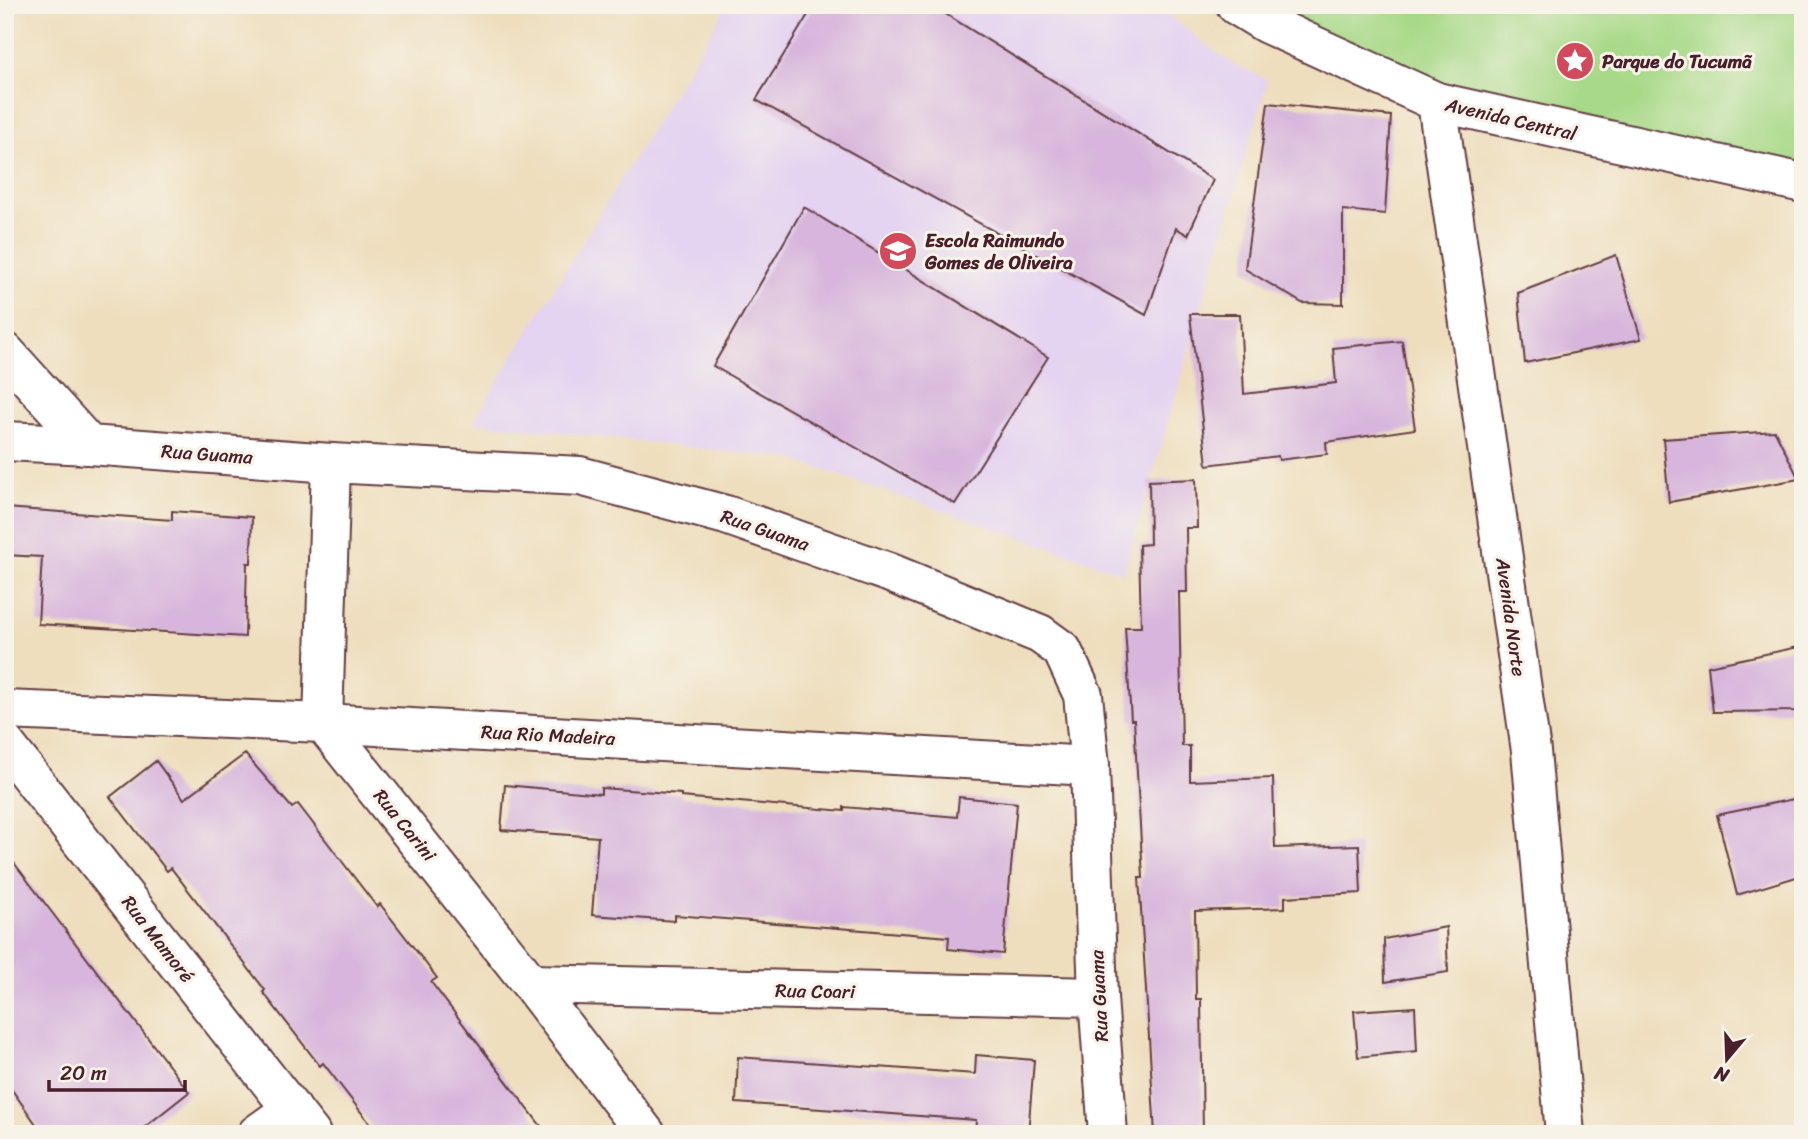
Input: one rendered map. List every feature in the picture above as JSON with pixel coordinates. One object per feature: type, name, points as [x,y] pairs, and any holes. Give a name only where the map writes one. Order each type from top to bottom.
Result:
[{"type":"street","name":"Avenida Central","points":[[1236,5],[1267,24],[1437,102],[1803,183]]},
{"type":"street","name":"Avenida Norte","points":[[1437,102],[1531,751],[1565,1134]]},
{"type":"street","points":[[5,352],[89,445]]},
{"type":"street","name":"Rua Guama","points":[[5,441],[331,463],[580,475],[726,515],[888,572],[1040,634],[1062,650],[1083,695],[1090,766],[1098,997],[1108,1134]]},
{"type":"street","points":[[323,723],[331,463]]},
{"type":"street","name":"Rua Rio Madeira","points":[[5,710],[323,723],[1090,766]]},
{"type":"street","name":"Rua Carini","points":[[323,723],[531,984],[646,1134]]},
{"type":"street","name":"Rua Mamoré","points":[[5,744],[302,1121]]},
{"type":"street","name":"Rua Coari","points":[[531,984],[1098,997]]},
{"type":"street","points":[[257,1134],[302,1121]]},
{"type":"shaded area","name":"Escola Raimundo Gomes de Oliveira","points":[[727,5],[1155,5],[1231,63],[1268,80],[1124,573],[792,459],[473,422]]},
{"type":"green space","name":"Parque do Tucumã","points":[[1239,5],[1803,5],[1803,183],[1437,102]]},
{"type":"building","points":[[814,5],[931,5],[1213,180],[1188,235],[1176,228],[1146,315],[756,100]]},
{"type":"building","points":[[1268,103],[1391,116],[1385,214],[1343,210],[1343,304],[1302,303],[1245,269]]},
{"type":"building","points":[[804,207],[1048,357],[955,504],[713,366]]},
{"type":"building","points":[[1616,255],[1641,339],[1525,363],[1518,293]]},
{"type":"building","points":[[1190,314],[1240,314],[1244,394],[1336,383],[1333,348],[1402,341],[1415,429],[1326,442],[1327,454],[1279,460],[1278,456],[1207,465]]},
{"type":"building","points":[[1775,431],[1799,479],[1669,502],[1663,439]]},
{"type":"building","points":[[1196,479],[1197,528],[1186,528],[1187,592],[1179,592],[1182,746],[1190,746],[1190,781],[1273,778],[1275,848],[1359,845],[1361,893],[1285,897],[1285,908],[1195,911],[1196,999],[1201,999],[1203,1134],[1155,1134],[1139,878],[1143,878],[1134,720],[1131,720],[1125,627],[1141,627],[1139,545],[1150,544],[1149,481]]},
{"type":"building","points":[[5,508],[172,520],[172,511],[252,517],[251,563],[247,563],[245,637],[38,624],[42,557],[5,555]]},
{"type":"building","points":[[1803,646],[1803,711],[1713,712],[1708,666]]},
{"type":"building","points":[[245,754],[292,808],[298,804],[377,907],[380,904],[437,978],[431,982],[547,1134],[378,1134],[323,1063],[320,1066],[171,868],[167,871],[110,797],[156,761],[184,799]]},
{"type":"building","points":[[505,785],[601,794],[601,788],[844,811],[844,807],[957,817],[959,797],[1017,803],[1003,954],[948,949],[949,937],[675,915],[675,921],[592,915],[598,837],[501,830]]},
{"type":"building","points":[[1803,797],[1803,875],[1737,895],[1717,815]]},
{"type":"building","points":[[5,851],[189,1092],[136,1134],[43,1134],[5,1080]]},
{"type":"building","points":[[1446,927],[1448,972],[1385,982],[1384,939]]},
{"type":"building","points":[[1415,1007],[1417,1051],[1358,1057],[1354,1011]]},
{"type":"building","points":[[976,1055],[1034,1060],[1028,1134],[975,1134],[976,1120],[736,1103],[738,1057],[975,1074]]},
{"type":"place","name":"Parque do Tucumã","points":[[1575,61]]},
{"type":"place","name":"Escola Raimundo Gomes de Oliveira","points":[[898,251]]}]
